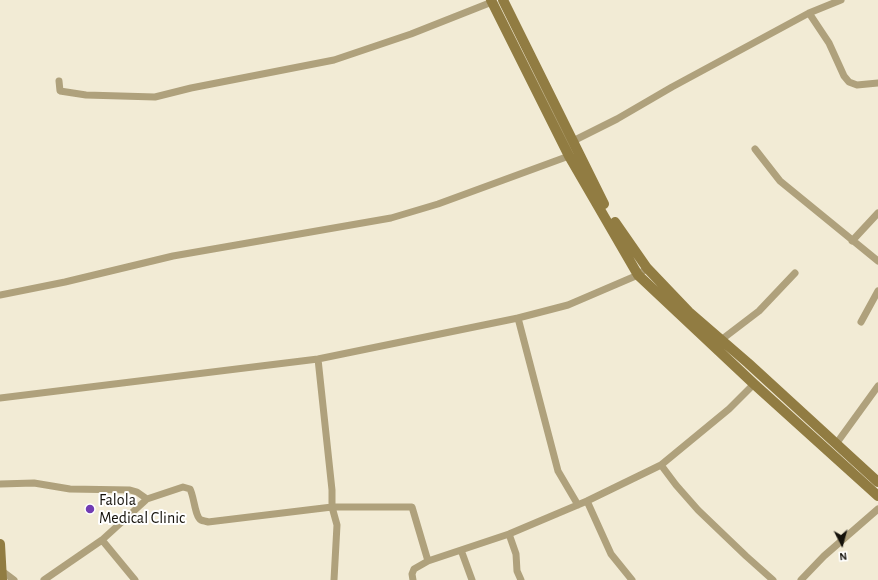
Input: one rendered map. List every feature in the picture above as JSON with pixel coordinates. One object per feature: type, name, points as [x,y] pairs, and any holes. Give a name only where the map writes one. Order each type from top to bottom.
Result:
[{"type":"street","points":[[503,0],[608,212],[647,268],[689,312],[878,482]]},
{"type":"street","points":[[572,141],[617,119],[672,87],[808,13],[841,0]]},
{"type":"street","points":[[59,81],[60,91],[116,97],[155,98],[191,88],[334,60],[411,34],[491,1],[569,156],[638,275],[754,384],[878,496]]},
{"type":"street","points":[[808,13],[829,43],[844,76],[849,82],[857,85],[878,83]]},
{"type":"street","points":[[755,149],[780,181],[878,261]]},
{"type":"street","points":[[0,294],[65,282],[173,256],[391,218],[438,204],[569,156]]},
{"type":"street","points":[[852,241],[878,213]]},
{"type":"street","points":[[0,398],[318,359],[518,318],[568,305],[638,275],[647,268]]},
{"type":"street","points":[[721,340],[759,311],[795,273]]},
{"type":"street","points":[[861,322],[878,290]]},
{"type":"street","points":[[518,318],[558,471],[578,505]]},
{"type":"street","points":[[318,359],[332,490],[332,507],[337,524],[334,580]]},
{"type":"street","points":[[413,580],[412,574],[414,569],[428,561],[509,534],[587,501],[661,465],[729,409],[754,384]]},
{"type":"street","points":[[836,444],[878,386]]},
{"type":"street","points":[[661,465],[698,510],[773,580]]},
{"type":"street","points":[[0,484],[34,483],[70,489],[130,490],[137,492],[147,499]]},
{"type":"street","points":[[44,580],[102,540],[147,499],[184,487],[190,489],[193,494],[197,517],[208,522],[332,507],[412,507],[428,561]]},
{"type":"street","points":[[587,501],[611,554],[632,580]]},
{"type":"street","points":[[801,580],[824,556],[878,509]]},
{"type":"street","points":[[509,534],[516,554],[517,571],[521,580]]},
{"type":"street","points":[[102,540],[135,580]]},
{"type":"street","points":[[0,544],[2,575],[14,580]]},
{"type":"street","points":[[461,550],[472,580]]},
{"type":"place","name":"Falola Medical Clinic","points":[[90,509]]}]
